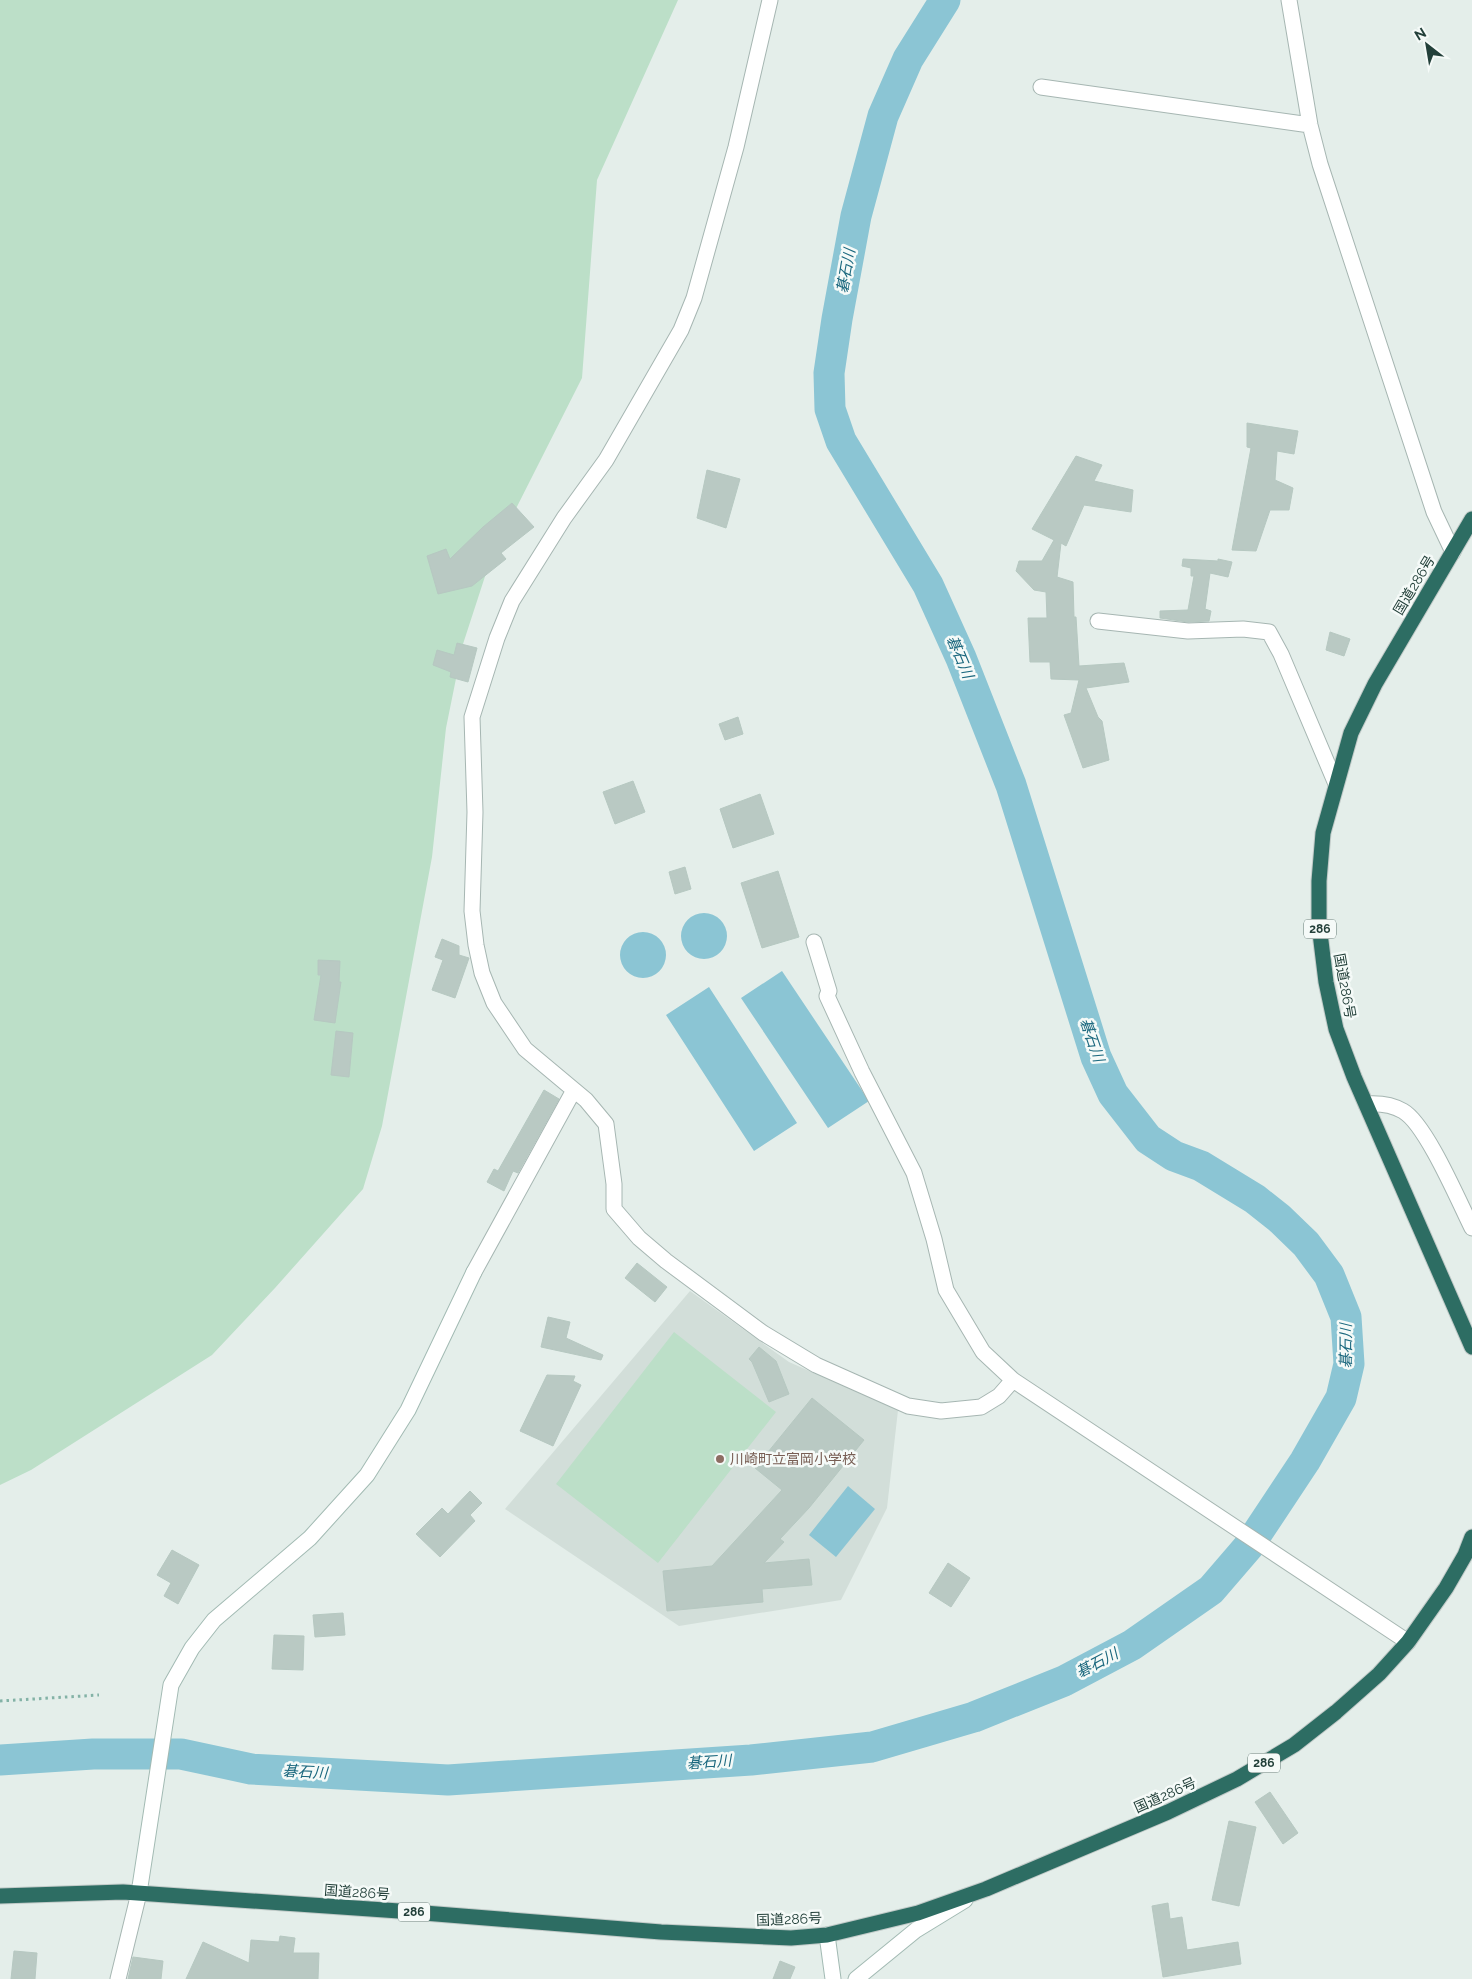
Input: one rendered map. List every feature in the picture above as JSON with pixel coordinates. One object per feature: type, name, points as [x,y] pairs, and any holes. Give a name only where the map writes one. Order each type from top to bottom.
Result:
[{"type":"highway","name":"国道286号","points":[[1472,519],[1375,684],[1351,733],[1323,833],[1319,881],[1319,925],[1326,982],[1336,1028],[1366,1104],[1472,1347]]},
{"type":"highway","name":"国道286号","points":[[0,1896],[123,1892],[399,1911],[661,1932],[791,1938],[827,1935],[918,1913],[979,1891],[1168,1812],[1237,1779],[1294,1745],[1336,1712],[1378,1674],[1408,1642],[1446,1588],[1465,1555],[1472,1537]]},
{"type":"street","points":[[770,0],[736,147],[694,298],[681,330],[606,460],[564,518],[512,601],[497,638],[472,717],[475,812],[472,911],[482,973],[494,1003],[525,1049],[586,1100],[606,1124],[614,1184],[614,1210],[639,1238],[666,1261],[763,1333],[816,1365],[908,1406],[941,1411],[981,1407],[999,1396],[1014,1380]]},
{"type":"street","points":[[1289,0],[1310,125],[1323,173],[1434,512],[1453,552]]},
{"type":"street","points":[[1041,88],[1310,125]]},
{"type":"street","points":[[1098,621],[1188,630],[1243,629],[1269,632],[1336,784]]},
{"type":"street","points":[[814,942],[828,991],[827,996],[862,1072],[914,1174],[934,1239],[946,1290],[983,1352],[1014,1380],[1408,1642]]},
{"type":"street","points":[[118,1979],[142,1872],[171,1685],[192,1648],[214,1620],[310,1538],[367,1475],[408,1410],[474,1272],[574,1090]]},
{"type":"street","points":[[1366,1104],[1382,1102],[1404,1111],[1420,1128],[1472,1228]]},
{"type":"street","points":[[856,1979],[916,1930],[979,1891]]},
{"type":"street","points":[[827,1935],[833,1979]]},
{"type":"path","points":[[0,1701],[100,1695]]},
{"type":"shaded area","name":"川崎町立富岡小学校","points":[[690,1291],[789,1362],[898,1410],[887,1508],[841,1600],[679,1626],[505,1509]]},
{"type":"green space","points":[[0,0],[678,0],[597,180],[582,378],[491,558],[463,644],[446,728],[432,857],[382,1126],[363,1189],[275,1288],[212,1355],[31,1470],[0,1485]]},
{"type":"green space","points":[[674,1332],[776,1412],[658,1563],[556,1484]]},
{"type":"water","points":[[704,913],[717,917],[723,923],[727,936],[723,949],[717,955],[704,959],[691,955],[685,949],[681,936],[685,923],[691,917]]},
{"type":"water","points":[[638,932],[648,932],[662,942],[666,955],[662,968],[656,974],[648,978],[638,978],[624,968],[620,960],[620,950],[630,936]]},
{"type":"water","points":[[782,971],[869,1101],[828,1128],[741,998]]},
{"type":"water","points":[[709,987],[797,1123],[754,1151],[666,1015]]},
{"type":"water","points":[[848,1486],[875,1509],[836,1557],[809,1535]]},
{"type":"building","points":[[1247,423],[1298,431],[1294,454],[1277,451],[1275,480],[1293,488],[1289,510],[1270,510],[1256,551],[1232,550],[1251,448],[1247,447]]},
{"type":"building","points":[[1076,456],[1102,465],[1094,481],[1133,490],[1131,512],[1084,505],[1066,546],[1061,543],[1057,577],[1073,582],[1079,666],[1124,663],[1129,682],[1086,688],[1098,717],[1102,721],[1109,760],[1083,768],[1064,715],[1071,713],[1079,680],[1051,679],[1050,662],[1030,662],[1028,618],[1047,618],[1046,592],[1034,590],[1016,571],[1019,561],[1042,561],[1054,540],[1032,529]]},
{"type":"building","points":[[707,470],[740,479],[726,528],[697,518]]},
{"type":"building","points":[[512,503],[534,527],[501,553],[506,559],[472,586],[438,594],[427,556],[446,549],[450,559],[483,527]]},
{"type":"building","points":[[1183,559],[1218,561],[1218,559],[1232,562],[1228,577],[1210,573],[1205,609],[1211,611],[1209,621],[1188,622],[1160,618],[1160,611],[1188,610],[1194,576],[1191,576],[1191,568],[1182,566]]},
{"type":"building","points":[[1330,632],[1350,639],[1344,656],[1326,650]]},
{"type":"building","points":[[457,643],[477,648],[468,682],[450,677],[451,672],[433,665],[437,650],[454,655]]},
{"type":"building","points":[[738,717],[743,734],[725,740],[719,724]]},
{"type":"building","points":[[633,781],[645,812],[615,824],[603,792]]},
{"type":"building","points":[[760,794],[774,834],[733,848],[720,809]]},
{"type":"building","points":[[685,867],[691,889],[675,894],[669,872]]},
{"type":"building","points":[[778,871],[799,937],[762,948],[741,883]]},
{"type":"building","points":[[442,939],[459,946],[459,955],[469,958],[455,998],[432,990],[443,960],[435,957]]},
{"type":"building","points":[[318,960],[340,961],[339,982],[341,982],[335,1023],[314,1020],[321,975],[318,975]]},
{"type":"building","points":[[336,1031],[353,1033],[349,1077],[331,1075]]},
{"type":"building","points":[[544,1090],[559,1099],[518,1173],[513,1171],[504,1191],[487,1182],[494,1169],[498,1171]]},
{"type":"building","points":[[637,1263],[667,1287],[655,1302],[625,1278]]},
{"type":"building","points":[[548,1317],[570,1322],[566,1338],[603,1355],[601,1360],[541,1347]]},
{"type":"building","points":[[759,1347],[776,1361],[789,1394],[769,1402],[749,1359]]},
{"type":"building","points":[[547,1375],[575,1376],[573,1381],[581,1385],[553,1446],[520,1431]]},
{"type":"building","points":[[812,1398],[864,1440],[809,1508],[780,1539],[784,1542],[764,1563],[809,1559],[812,1585],[762,1589],[763,1602],[667,1611],[663,1571],[712,1566],[782,1490],[755,1468]]},
{"type":"building","points":[[470,1491],[482,1503],[470,1515],[475,1521],[440,1557],[416,1534],[442,1508],[448,1514]]},
{"type":"building","points":[[172,1550],[199,1565],[178,1604],[164,1596],[171,1583],[157,1575]]},
{"type":"building","points":[[948,1563],[970,1578],[951,1607],[929,1593]]},
{"type":"building","points":[[343,1613],[345,1635],[315,1637],[313,1615]]},
{"type":"building","points":[[274,1635],[304,1636],[303,1670],[272,1669]]},
{"type":"building","points":[[1270,1792],[1298,1833],[1283,1844],[1255,1802]]},
{"type":"building","points":[[1229,1821],[1256,1827],[1239,1906],[1212,1900]]},
{"type":"building","points":[[1168,1903],[1170,1919],[1182,1917],[1187,1950],[1238,1942],[1241,1964],[1163,1977],[1152,1906]]},
{"type":"building","points":[[280,1936],[295,1938],[293,1953],[319,1953],[318,1979],[186,1979],[203,1942],[249,1963],[251,1940],[279,1942]]},
{"type":"building","points":[[14,1951],[37,1953],[35,1979],[11,1979]]},
{"type":"building","points":[[133,1957],[163,1961],[161,1979],[128,1979]]},
{"type":"building","points":[[780,1961],[795,1967],[790,1979],[773,1979]]},
{"type":"waterway","name":"碁石川","points":[[0,1760],[93,1754],[181,1754],[251,1769],[448,1780],[751,1760],[872,1747],[974,1717],[1064,1681],[1132,1645],[1211,1590],[1248,1547],[1305,1461],[1341,1398],[1349,1364],[1346,1317],[1329,1275],[1306,1244],[1279,1218],[1255,1199],[1201,1166],[1174,1156],[1148,1139],[1113,1094],[1096,1057],[1011,785],[961,658],[928,585],[841,441],[830,409],[829,373],[837,319],[856,216],[883,116],[908,59],[945,0]]},
{"type":"place","name":"川崎町立富岡小学校","points":[[720,1459]]}]
